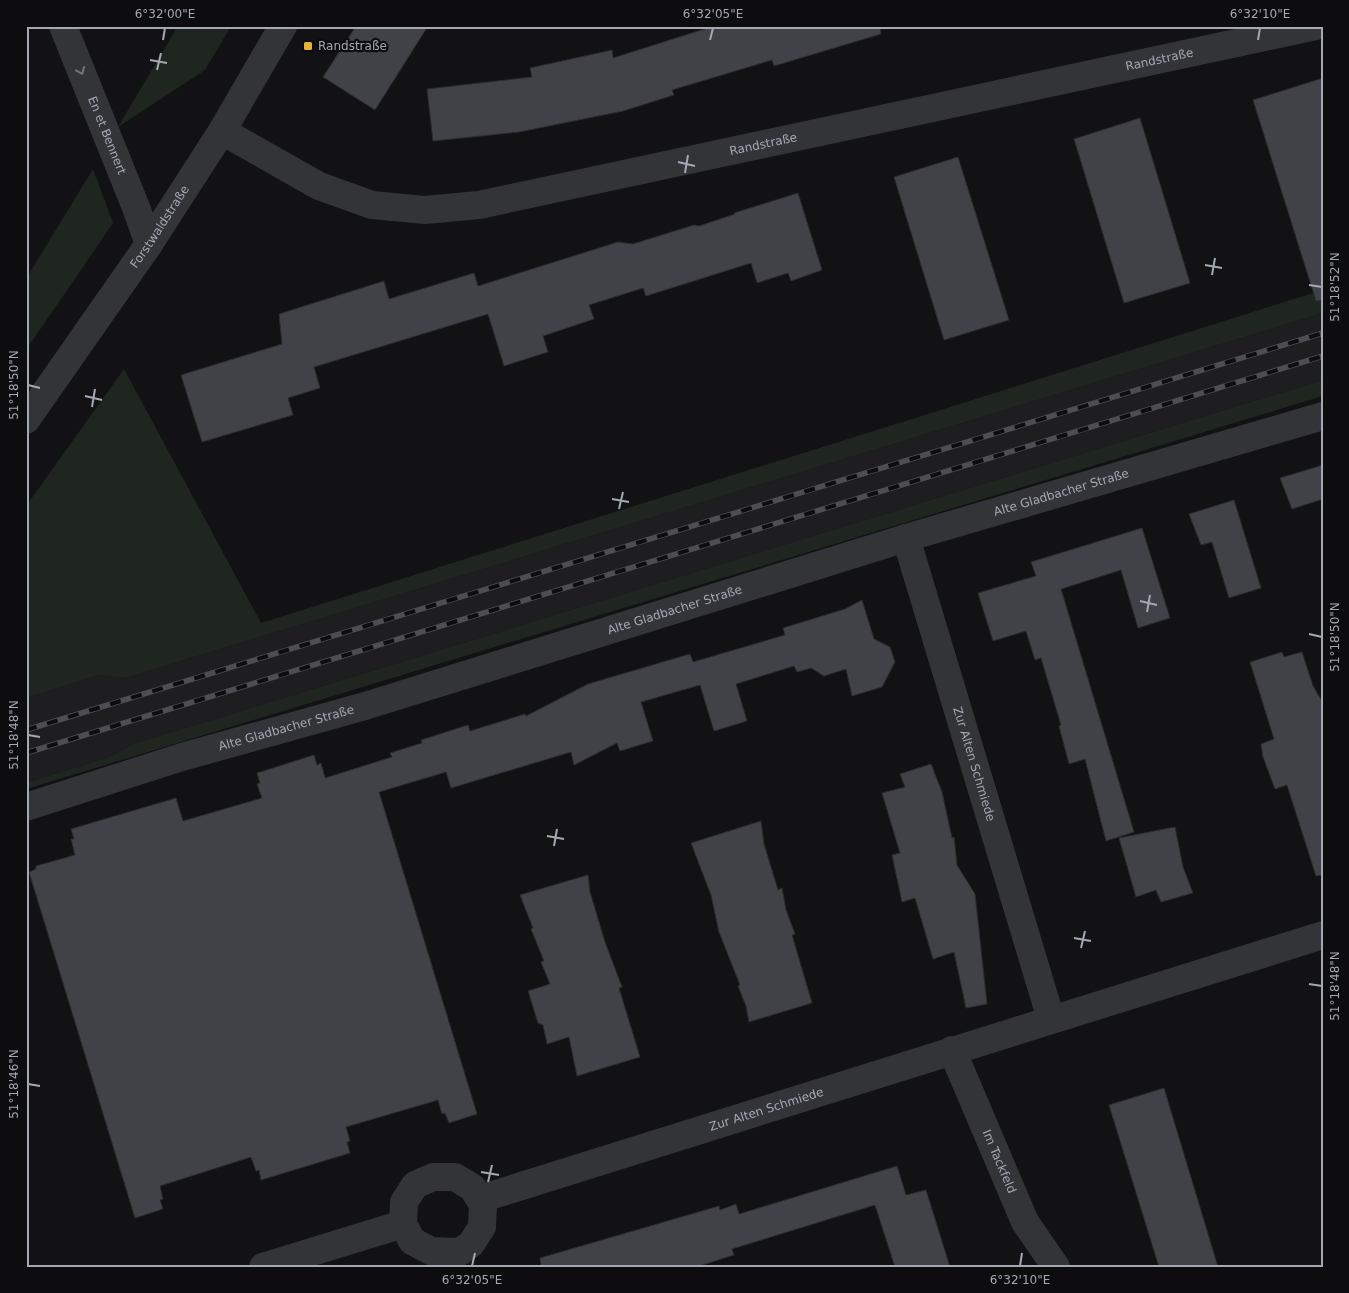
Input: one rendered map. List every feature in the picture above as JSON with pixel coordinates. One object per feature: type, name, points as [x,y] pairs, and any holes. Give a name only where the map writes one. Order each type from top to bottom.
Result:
[{"type":"street","name":"En et Bennert","points":[[63,26],[134,200],[149,244]]},
{"type":"street","name":"Forstwaldstraße","points":[[26,420],[149,244],[222,131],[283,26]]},
{"type":"street","name":"Randstraße","points":[[222,131],[319,186],[372,205],[425,210],[479,205],[1316,26]]},
{"type":"street","name":"Alte Gladbacher Straße","points":[[26,807],[182,757],[375,703],[906,538],[1323,416]]},
{"type":"street","name":"Zur Alten Schmiede","points":[[906,538],[1051,1019]]},
{"type":"street","name":"Zur Alten Schmiede","points":[[480,1199],[1323,935]]},
{"type":"street","name":"Im Tackfeld","points":[[952,1050],[1025,1222],[1056,1267]]},
{"type":"street","points":[[433,1176],[455,1177],[473,1188],[480,1199],[483,1205],[482,1227],[463,1259],[431,1252],[412,1241],[403,1224],[404,1202],[415,1186],[433,1176]]},
{"type":"street","points":[[263,1267],[403,1224]]},
{"type":"shaded area","points":[[178,26],[231,26],[205,70],[118,127]]},
{"type":"shaded area","points":[[93,169],[113,223],[26,350],[26,279]]},
{"type":"shaded area","points":[[1323,290],[1323,313],[125,678],[99,675],[26,698],[26,506],[124,369],[261,623]]},
{"type":"shaded area","points":[[1323,313],[1323,380],[133,744],[109,757],[26,783],[26,698],[99,675],[125,678]]},
{"type":"shaded area","points":[[1323,380],[1323,396],[26,789],[26,783],[109,757],[133,744]]},
{"type":"building","points":[[356,26],[428,26],[375,110],[323,77]]},
{"type":"building","points":[[714,26],[880,26],[881,34],[774,66],[772,60],[672,90],[674,95],[623,111],[519,132],[433,141],[427,89],[532,77],[530,68],[612,50],[613,58]]},
{"type":"building","points":[[1323,78],[1323,300],[1316,301],[1253,100]]},
{"type":"building","points":[[1140,118],[1190,283],[1124,303],[1074,139]]},
{"type":"building","points":[[958,157],[1009,320],[944,340],[894,177]]},
{"type":"building","points":[[798,193],[822,270],[791,281],[788,273],[757,283],[751,263],[646,296],[643,288],[589,305],[594,319],[543,336],[548,352],[504,366],[488,314],[314,367],[320,388],[288,398],[293,415],[202,442],[181,375],[282,344],[279,314],[384,281],[389,299],[474,273],[478,286],[618,242],[633,244],[694,225],[699,226]]},
{"type":"building","points":[[1323,465],[1323,499],[1292,509],[1280,478]]},
{"type":"building","points":[[1234,500],[1261,588],[1229,598],[1212,542],[1201,545],[1189,514]]},
{"type":"building","points":[[1142,528],[1170,618],[1138,628],[1121,570],[1061,589],[1134,832],[1106,841],[1085,759],[1069,764],[1059,726],[1061,725],[1041,658],[1035,660],[1026,631],[993,641],[978,593],[1036,576],[1031,562]]},
{"type":"building","points":[[862,600],[874,639],[890,647],[895,662],[882,687],[852,696],[846,669],[824,676],[811,668],[797,672],[794,666],[736,684],[747,721],[714,731],[700,685],[641,702],[653,741],[620,751],[617,743],[574,765],[571,752],[451,788],[446,772],[379,792],[477,1114],[449,1123],[445,1113],[442,1114],[438,1100],[346,1127],[350,1141],[347,1142],[350,1153],[261,1180],[259,1170],[256,1171],[251,1157],[160,1186],[163,1199],[160,1200],[163,1209],[135,1218],[29,872],[36,869],[36,866],[75,855],[71,839],[74,839],[71,829],[176,798],[183,821],[262,798],[257,784],[260,783],[257,773],[314,755],[317,765],[321,763],[325,778],[392,757],[390,753],[422,743],[421,740],[468,725],[470,731],[525,714],[526,716],[588,684],[690,654],[693,662],[785,635],[783,628],[845,609]]},
{"type":"building","points":[[1282,652],[1284,657],[1302,652],[1313,686],[1323,703],[1323,875],[1316,876],[1287,785],[1275,789],[1263,757],[1261,744],[1274,739],[1250,662]]},
{"type":"building","points":[[931,764],[942,792],[952,838],[954,837],[957,865],[975,894],[987,1004],[966,1008],[954,952],[933,959],[915,898],[902,902],[892,855],[900,853],[882,793],[905,787],[900,774]]},
{"type":"building","points":[[761,821],[764,844],[778,890],[782,888],[786,910],[795,934],[792,935],[812,1003],[749,1022],[746,1006],[738,986],[740,985],[719,932],[711,895],[691,843]]},
{"type":"building","points":[[1175,827],[1183,867],[1193,893],[1161,902],[1156,890],[1136,897],[1119,838]]},
{"type":"building","points":[[588,875],[590,892],[605,942],[622,987],[619,988],[640,1057],[577,1076],[569,1037],[547,1044],[543,1025],[538,1023],[528,991],[550,984],[541,962],[544,961],[531,929],[533,928],[520,895]]},
{"type":"building","points":[[1164,1088],[1218,1267],[1159,1267],[1109,1105]]},
{"type":"building","points":[[897,1166],[906,1195],[926,1190],[950,1267],[895,1267],[875,1205],[732,1249],[734,1255],[696,1267],[541,1267],[540,1258],[719,1206],[720,1210],[736,1204],[739,1214]]},
{"type":"railway","points":[[26,730],[1323,333]]},
{"type":"railway","points":[[26,753],[1323,356]]},
{"type":"place","name":"Randstraße","points":[[308,46]]}]
